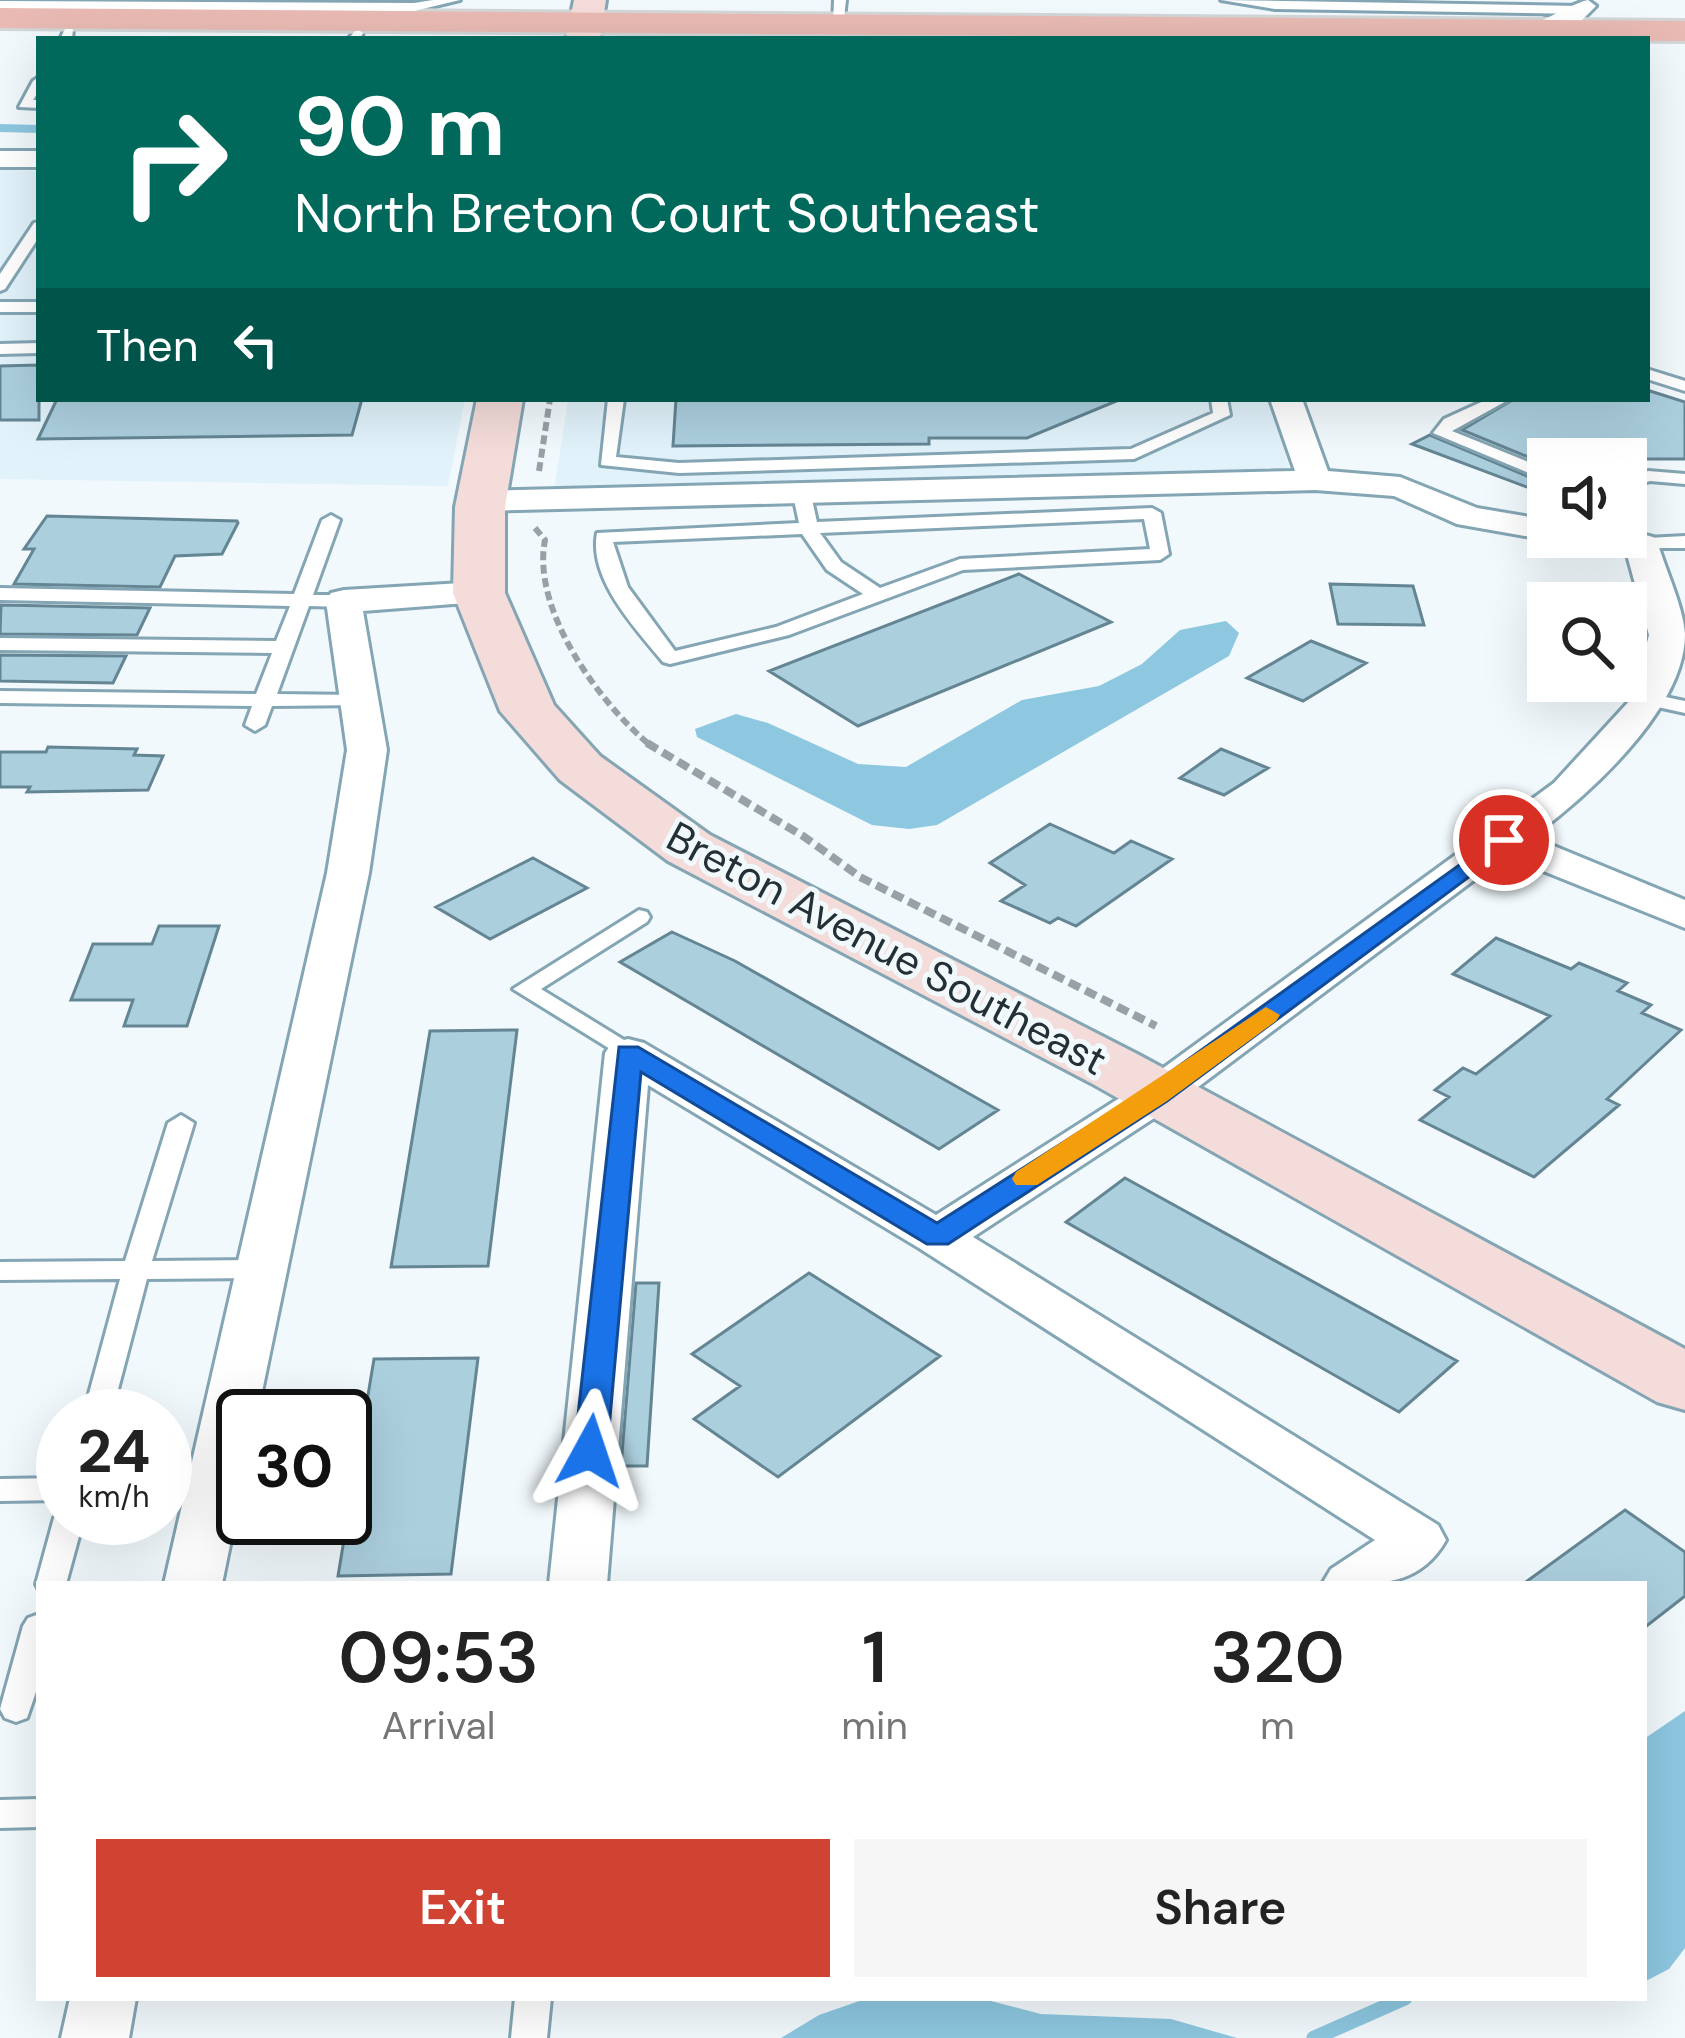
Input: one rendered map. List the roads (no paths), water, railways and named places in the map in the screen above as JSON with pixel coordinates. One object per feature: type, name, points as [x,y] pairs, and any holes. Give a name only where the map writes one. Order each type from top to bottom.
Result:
[{"type":"main road","points":[[585,24],[840,12],[1088,26],[1538,30],[1589,17],[1685,31]]},
{"type":"main road","points":[[41,17],[541,24]]},
{"type":"main road","points":[[41,17],[86,25],[135,19],[585,24],[918,36]]},
{"type":"main road","points":[[1065,36],[1088,26]]},
{"type":"main road","points":[[1143,36],[1190,27]]},
{"type":"main road","points":[[1650,44],[1685,44]]},
{"type":"main road","name":"Breton Avenue Southeast","points":[[499,402],[481,501],[479,593],[514,671],[559,701],[661,790],[734,834],[1685,1334]]},
{"type":"main road","name":"Breton Avenue Southeast","points":[[1168,1064],[1685,1383]]},
{"type":"street","points":[[0,159],[36,159]]},
{"type":"street","points":[[1287,402],[1315,480]]},
{"type":"street","points":[[481,501],[804,512],[1142,483],[1315,480],[1400,487],[1469,517],[1527,527]]},
{"type":"street","points":[[938,1237],[1168,1064],[1504,840],[1668,704],[1667,635],[1635,558]]},
{"type":"street","points":[[195,1581],[348,873],[367,750],[359,700],[322,600],[479,593]]},
{"type":"street","points":[[1504,840],[1685,915]]},
{"type":"street","points":[[578,1581],[628,1053],[938,1237],[1418,1540],[1356,1581]]},
{"type":"street","points":[[95,2038],[103,2001]]},
{"type":"lane","points":[[363,20],[454,0]]},
{"type":"lane","points":[[1227,0],[1589,17]]},
{"type":"lane","points":[[36,86],[24,104],[36,104]]},
{"type":"lane","points":[[0,286],[36,228]]},
{"type":"lane","points":[[0,307],[36,307]]},
{"type":"lane","points":[[0,349],[36,348]]},
{"type":"lane","points":[[1650,375],[1685,386]]},
{"type":"lane","points":[[616,402],[607,460],[679,467],[1142,483],[1222,415],[1220,402]]},
{"type":"lane","points":[[1496,402],[1450,423],[1442,434],[1527,468]]},
{"type":"lane","points":[[1647,476],[1685,479]]},
{"type":"lane","points":[[878,595],[824,561],[804,512],[603,537],[607,569],[623,600],[670,658],[782,631],[960,565],[1160,554],[1142,483]]},
{"type":"lane","points":[[255,724],[283,647],[322,600],[331,520]]},
{"type":"lane","points":[[1647,536],[1685,542]]},
{"type":"lane","points":[[0,594],[322,600]]},
{"type":"lane","points":[[0,644],[283,647]]},
{"type":"lane","points":[[0,697],[359,700]]},
{"type":"lane","points":[[628,1053],[525,988],[639,917]]},
{"type":"lane","points":[[104,1389],[181,1123]]},
{"type":"lane","points":[[0,1271],[262,1269]]},
{"type":"lane","points":[[192,1486],[214,1486]]},
{"type":"lane","points":[[0,1490],[36,1489]]},
{"type":"lane","points":[[52,1581],[62,1545]]},
{"type":"lane","points":[[16,1709],[36,1637]]},
{"type":"lane","points":[[0,1814],[36,1813]]},
{"type":"lane","points":[[529,2038],[533,2001]]},
{"type":"water","points":[[1226,621],[1239,633],[1229,656],[937,825],[909,829],[872,825],[697,737],[695,729],[736,714],[768,723],[858,764],[906,767],[1022,700],[1099,686],[1142,664],[1180,630]]},
{"type":"water","points":[[1685,1711],[1685,1948],[1669,1969],[1647,1980],[1647,1737]]},
{"type":"water","points":[[859,2001],[991,2001],[1041,2014],[1171,2019],[1237,2038],[781,2038],[819,2015]]},
{"type":"waterway","points":[[0,128],[36,129]]},
{"type":"waterway","points":[[1314,2038],[1398,2001]]}]
